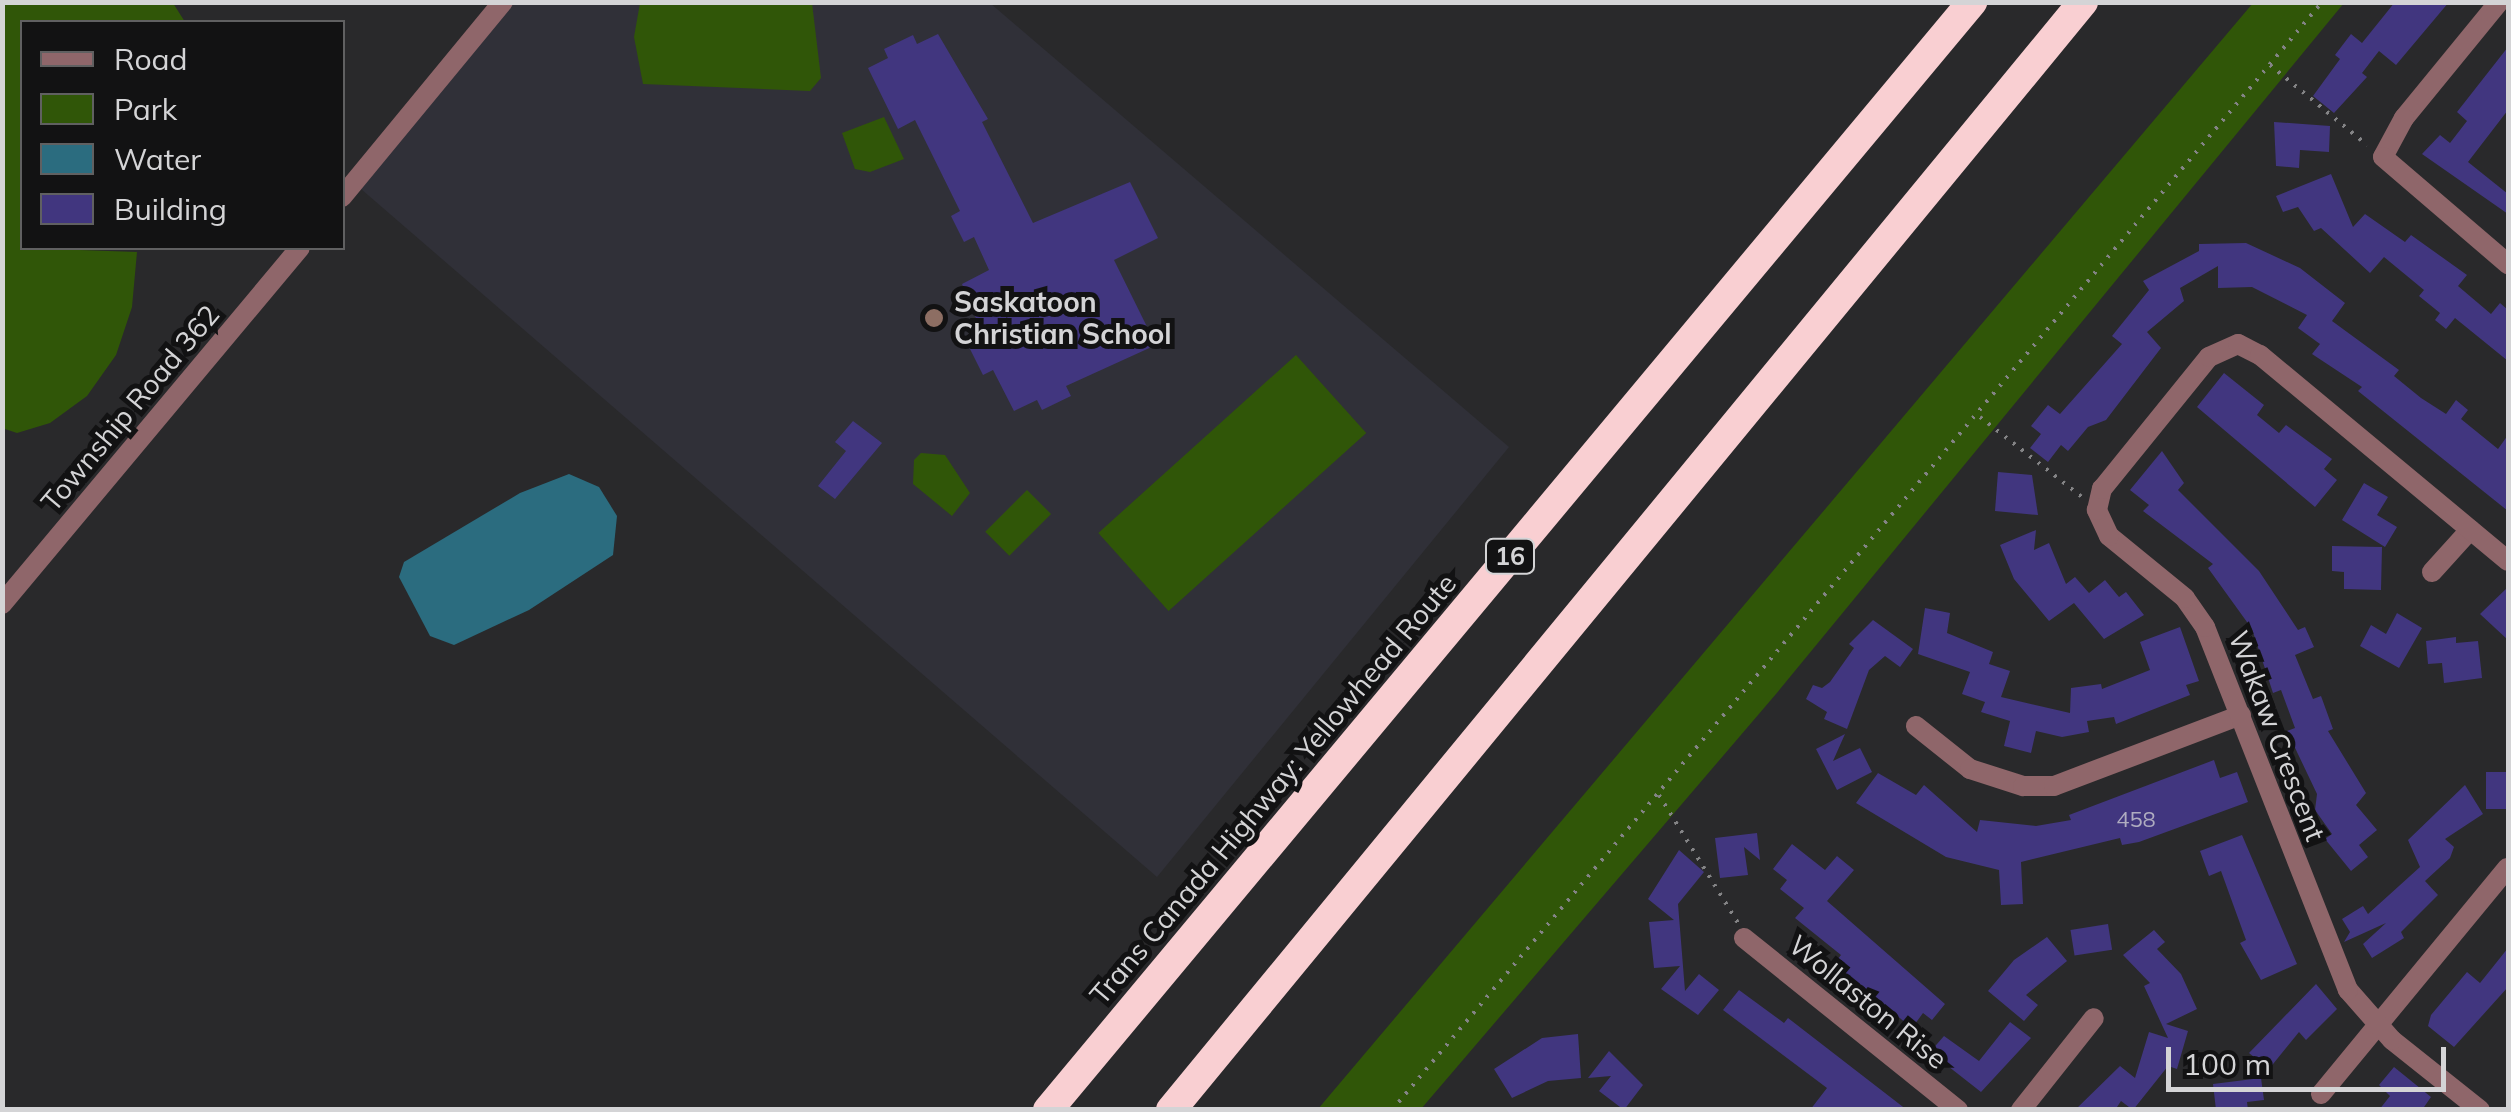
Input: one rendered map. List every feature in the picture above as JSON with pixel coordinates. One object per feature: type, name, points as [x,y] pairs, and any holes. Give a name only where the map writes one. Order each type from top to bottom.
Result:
[{"type":"highway","name":"Trans Canada Highway: Yellowhead Route","points":[[1048,1110],[1972,2]]},
{"type":"highway","points":[[1171,1110],[2084,2]]},
{"type":"street","points":[[345,193],[503,2]]},
{"type":"street","points":[[2499,2],[2404,118],[2383,157],[2508,264]]},
{"type":"street","name":"Township Road 362","points":[[2,604],[298,250]]},
{"type":"street","name":"Wakaw Crescent","points":[[2480,1110],[2377,1025],[2348,990],[2241,714],[2185,598],[2098,523],[2102,489],[2210,357],[2238,344],[2260,355],[2508,561]]},
{"type":"street","points":[[2432,572],[2470,530]]},
{"type":"street","points":[[1916,726],[1970,769],[2024,786],[2054,786],[2241,714]]},
{"type":"street","points":[[2321,1094],[2507,868]]},
{"type":"street","name":"Wollaston Rise","points":[[1744,938],[1958,1110]]},
{"type":"street","points":[[2021,1110],[2094,1018]]},
{"type":"path","points":[[1392,1110],[2322,2]]},
{"type":"path","points":[[2270,65],[2352,133]]},
{"type":"path","points":[[1978,415],[2066,484]]},
{"type":"path","points":[[1660,794],[1728,900],[1744,938]]},
{"type":"shaded area","name":"Saskatoon Christian School","points":[[512,3],[990,3],[1509,447],[1157,877],[361,189]]},
{"type":"green space","points":[[2,3],[173,3],[184,20],[20,20],[20,250],[137,252],[132,307],[116,355],[87,396],[50,423],[17,433],[2,428]]},
{"type":"green space","points":[[640,3],[812,3],[821,78],[810,91],[643,84],[634,37]]},
{"type":"green space","points":[[2253,3],[2344,3],[1776,694],[1421,1109],[1318,1109]]},
{"type":"green space","points":[[884,117],[904,159],[870,172],[855,169],[842,133]]},
{"type":"green space","points":[[1296,355],[1366,433],[1169,611],[1098,533]]},
{"type":"green space","points":[[921,453],[945,455],[970,493],[952,516],[913,484],[914,460]]},
{"type":"green space","points":[[1027,490],[1051,514],[1009,556],[985,532]]},
{"type":"water","points":[[569,474],[599,487],[617,516],[613,555],[529,610],[454,645],[430,636],[399,577],[404,562],[520,493]]},
{"type":"building","points":[[2395,2],[2449,2],[2396,65],[2379,51],[2362,73],[2367,77],[2334,113],[2313,96],[2340,59],[2335,55],[2351,34],[2362,43]]},
{"type":"building","points":[[938,34],[988,119],[982,122],[1033,223],[1130,182],[1158,238],[1114,260],[1156,345],[1066,386],[1071,396],[1042,410],[1037,400],[1014,411],[993,370],[983,375],[966,341],[982,333],[962,284],[989,270],[974,237],[964,242],[951,216],[960,211],[915,120],[898,129],[868,68],[888,58],[884,49],[913,35],[917,44]]},
{"type":"building","points":[[2508,47],[2508,110],[2468,162],[2508,194],[2508,214],[2422,154],[2440,135],[2450,143],[2467,121],[2457,112]]},
{"type":"building","points":[[2274,122],[2330,126],[2329,152],[2300,150],[2299,168],[2276,166]]},
{"type":"building","points":[[2331,174],[2353,227],[2365,214],[2405,242],[2411,235],[2467,275],[2458,286],[2491,314],[2500,303],[2508,310],[2508,361],[2455,318],[2446,329],[2435,320],[2440,313],[2419,296],[2424,290],[2384,257],[2370,273],[2321,228],[2314,231],[2298,207],[2283,212],[2276,196]]},
{"type":"building","points":[[2246,243],[2300,268],[2345,303],[2332,321],[2399,370],[2394,376],[2421,398],[2446,414],[2456,400],[2468,410],[2461,419],[2498,449],[2508,435],[2508,511],[2358,391],[2362,387],[2312,354],[2320,344],[2298,328],[2307,315],[2252,287],[2218,288],[2218,266],[2180,288],[2184,301],[2147,332],[2161,348],[2106,420],[2088,427],[2068,451],[2061,445],[2048,462],[2030,448],[2041,434],[2031,426],[2048,405],[2060,414],[2122,344],[2112,336],[2149,290],[2143,281],[2199,251],[2199,244]]},
{"type":"building","points":[[2224,373],[2264,405],[2257,415],[2279,433],[2286,425],[2332,459],[2324,469],[2337,480],[2315,507],[2197,407]]},
{"type":"building","points":[[853,421],[882,443],[835,499],[818,486],[846,451],[835,442]]},
{"type":"building","points":[[2162,451],[2184,483],[2178,490],[2259,571],[2298,630],[2305,627],[2314,647],[2295,655],[2313,699],[2321,696],[2333,729],[2328,731],[2366,793],[2356,805],[2377,830],[2359,845],[2368,857],[2351,871],[2325,839],[2332,834],[2315,810],[2317,794],[2287,731],[2295,728],[2281,690],[2273,693],[2252,629],[2208,568],[2213,564],[2143,511],[2149,505],[2130,490]]},
{"type":"building","points":[[1998,472],[2032,475],[2038,515],[1995,511]]},
{"type":"building","points":[[2364,483],[2388,497],[2377,515],[2397,527],[2385,547],[2342,520]]},
{"type":"building","points":[[2036,530],[2034,550],[2049,543],[2066,584],[2075,577],[2089,593],[2105,580],[2119,597],[2126,592],[2144,615],[2104,639],[2074,603],[2049,621],[2014,579],[2000,545]]},
{"type":"building","points":[[2332,546],[2382,547],[2381,590],[2344,589],[2344,572],[2332,571]]},
{"type":"building","points":[[2508,587],[2508,640],[2480,614]]},
{"type":"building","points":[[1925,608],[1950,613],[1947,633],[1993,652],[1989,664],[2010,671],[2001,697],[2070,713],[2071,688],[2101,684],[2102,689],[2150,670],[2140,642],[2180,627],[2199,681],[2186,685],[2190,695],[2116,724],[2114,717],[2087,721],[2089,732],[2062,737],[2036,731],[2031,753],[2004,746],[2010,721],[1981,712],[1985,702],[1962,694],[1970,672],[1918,654]]},
{"type":"building","points":[[2397,613],[2422,628],[2399,668],[2360,646],[2371,625],[2386,634]]},
{"type":"building","points":[[1873,620],[1913,649],[1900,667],[1885,656],[1869,670],[1847,729],[1824,719],[1827,712],[1806,699],[1813,685],[1822,688],[1830,682],[1854,648],[1849,644]]},
{"type":"building","points":[[2456,637],[2456,643],[2478,641],[2482,678],[2444,683],[2442,663],[2428,664],[2426,641]]},
{"type":"building","points":[[1845,734],[1833,761],[1860,748],[1872,772],[1837,790],[1816,749]]},
{"type":"building","points":[[2214,760],[2220,778],[2237,772],[2248,802],[2139,842],[2122,845],[2120,838],[2021,862],[2023,904],[2001,905],[1999,870],[1946,857],[1856,803],[1878,773],[1916,795],[1924,785],[1977,832],[1980,820],[2036,826],[2071,820],[2069,815]]},
{"type":"building","points":[[2486,772],[2508,772],[2508,809],[2486,809]]},
{"type":"building","points":[[2465,785],[2483,814],[2445,839],[2454,847],[2450,858],[2425,881],[2438,895],[2401,932],[2404,938],[2372,958],[2363,944],[2386,923],[2344,942],[2350,932],[2342,919],[2363,906],[2368,914],[2420,867],[2408,840]]},
{"type":"building","points":[[1757,833],[1760,860],[1744,847],[1748,875],[1720,878],[1715,838]]},
{"type":"building","points":[[2242,835],[2297,964],[2261,980],[2240,943],[2246,940],[2221,871],[2209,876],[2200,851]]},
{"type":"building","points":[[1792,844],[1825,870],[1837,856],[1854,870],[1827,901],[1945,1004],[1932,1020],[1923,1013],[1912,1028],[1834,964],[1841,955],[1795,918],[1804,908],[1780,889],[1787,880],[1773,869]]},
{"type":"building","points":[[1679,850],[1704,872],[1678,904],[1685,991],[1699,974],[1719,990],[1698,1015],[1661,989],[1680,966],[1654,968],[1649,922],[1674,920],[1648,899]]},
{"type":"building","points":[[2108,924],[2112,950],[2075,956],[2070,930]]},
{"type":"building","points":[[2154,930],[2165,942],[2157,949],[2181,974],[2197,1009],[2166,1024],[2188,1031],[2177,1069],[2168,1066],[2133,1110],[2121,1101],[2115,1110],[2075,1110],[2120,1066],[2135,1078],[2149,1032],[2168,1038],[2144,986],[2150,983],[2123,955]]},
{"type":"building","points":[[2047,937],[2067,961],[2026,995],[2038,1005],[2024,1021],[1988,991],[2014,960]]},
{"type":"building","points":[[2508,948],[2508,987],[2454,1047],[2428,1026],[2431,1015],[2467,972],[2480,983]]},
{"type":"building","points":[[2316,984],[2337,1009],[2306,1040],[2299,1032],[2269,1069],[2249,1053]]},
{"type":"building","points":[[1739,990],[1784,1023],[1788,1018],[1907,1110],[1810,1110],[1827,1088],[1723,1010]]},
{"type":"building","points":[[2010,1022],[2031,1038],[1981,1092],[1930,1052],[1944,1036],[1979,1061]]},
{"type":"building","points":[[1578,1034],[1581,1078],[1548,1081],[1512,1098],[1494,1069],[1542,1038]]},
{"type":"building","points":[[1609,1051],[1643,1085],[1624,1110],[1599,1091],[1611,1076],[1588,1078]]},
{"type":"building","points":[[2394,1067],[2431,1097],[2422,1110],[2379,1110],[2390,1096],[2379,1085]]},
{"type":"building","points":[[2261,1078],[2264,1100],[2247,1102],[2248,1110],[2216,1110],[2213,1084]]},
{"type":"place","name":"Saskatoon Christian School","points":[[934,318]]}]
